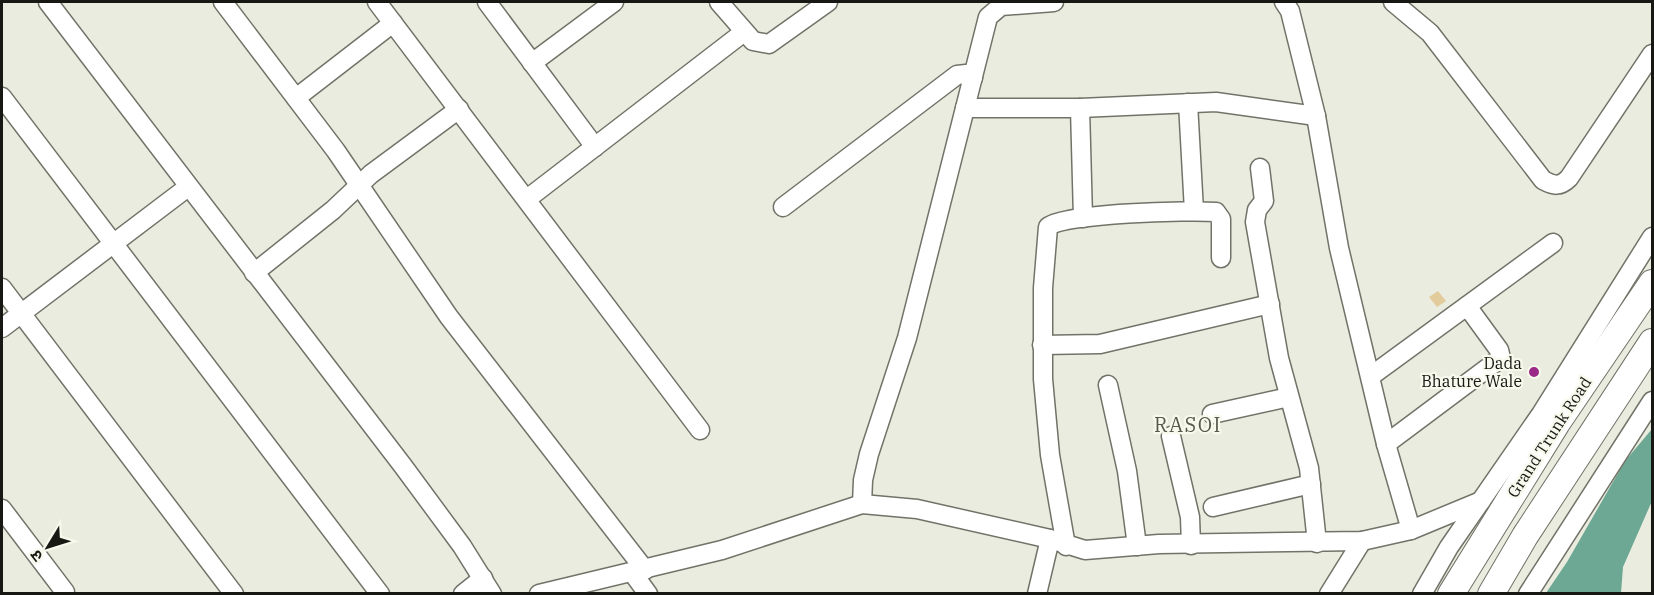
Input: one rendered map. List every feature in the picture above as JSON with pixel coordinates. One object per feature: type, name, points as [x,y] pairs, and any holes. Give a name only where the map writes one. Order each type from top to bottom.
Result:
[{"type":"highway","name":"Grand Trunk Road","points":[[1451,594],[1557,423],[1653,283]]},
{"type":"highway","name":"Grand Trunk Road","points":[[1491,594],[1525,536],[1653,342]]},
{"type":"street","points":[[48,2],[403,466],[487,586],[463,594]]},
{"type":"street","points":[[224,2],[360,185],[449,317],[639,571],[648,594]]},
{"type":"street","points":[[377,2],[700,430]]},
{"type":"street","points":[[487,2],[595,147]]},
{"type":"street","points":[[532,63],[614,2]]},
{"type":"street","points":[[719,2],[753,41],[769,44],[828,2]]},
{"type":"street","points":[[862,504],[863,480],[869,454],[907,338],[988,17],[1001,6],[1054,2]]},
{"type":"street","points":[[1284,2],[1290,10],[1316,116],[1339,248],[1386,444],[1411,530]]},
{"type":"street","points":[[1393,2],[1430,33],[1543,180],[1553,186],[1562,185],[1569,178],[1653,54]]},
{"type":"street","points":[[296,98],[393,23]]},
{"type":"street","points":[[527,199],[744,32]]},
{"type":"street","points":[[783,207],[957,75],[962,73],[973,78]]},
{"type":"street","points":[[2,97],[380,594]]},
{"type":"street","points":[[965,108],[1080,108],[1216,102],[1316,116]]},
{"type":"street","points":[[1188,103],[1194,211]]},
{"type":"street","points":[[1080,108],[1083,218]]},
{"type":"street","points":[[254,273],[333,210],[360,185],[459,109]]},
{"type":"street","points":[[1260,168],[1264,201],[1255,216],[1289,397],[1311,484],[1317,543]]},
{"type":"street","points":[[2,328],[188,187]]},
{"type":"street","points":[[1037,594],[1058,543],[1042,345],[1048,227],[1058,221],[1083,218],[1194,211],[1216,212],[1220,216],[1221,258]]},
{"type":"street","points":[[1422,594],[1449,547],[1541,414],[1653,237]]},
{"type":"street","points":[[1371,376],[1553,243]]},
{"type":"street","points":[[2,288],[234,594]]},
{"type":"street","points":[[1042,345],[1100,344],[1270,304]]},
{"type":"street","points":[[1386,444],[1501,358],[1498,350],[1467,306]]},
{"type":"street","points":[[1108,385],[1127,471],[1137,546]]},
{"type":"street","points":[[1212,414],[1289,397]]},
{"type":"street","points":[[1528,594],[1653,401]]},
{"type":"street","points":[[1171,436],[1190,518],[1191,545]]},
{"type":"street","points":[[1213,507],[1311,484]]},
{"type":"street","points":[[539,594],[722,550],[862,504],[917,509],[1058,543],[1105,550],[1137,546],[1362,541],[1411,530],[1481,501]]},
{"type":"street","points":[[2,509],[65,592]]},
{"type":"street","points":[[1329,594],[1362,541]]},
{"type":"shaded area","points":[[1652,429],[1652,501],[1623,567],[1621,593],[1546,593],[1567,562],[1625,461]]},
{"type":"building","points":[[1438,291],[1446,301],[1437,307],[1429,297]]},
{"type":"place","name":"Dada Bhature Wale","points":[[1534,372]]},
{"type":"district","name":"RASOI","points":[[1188,425]]}]
